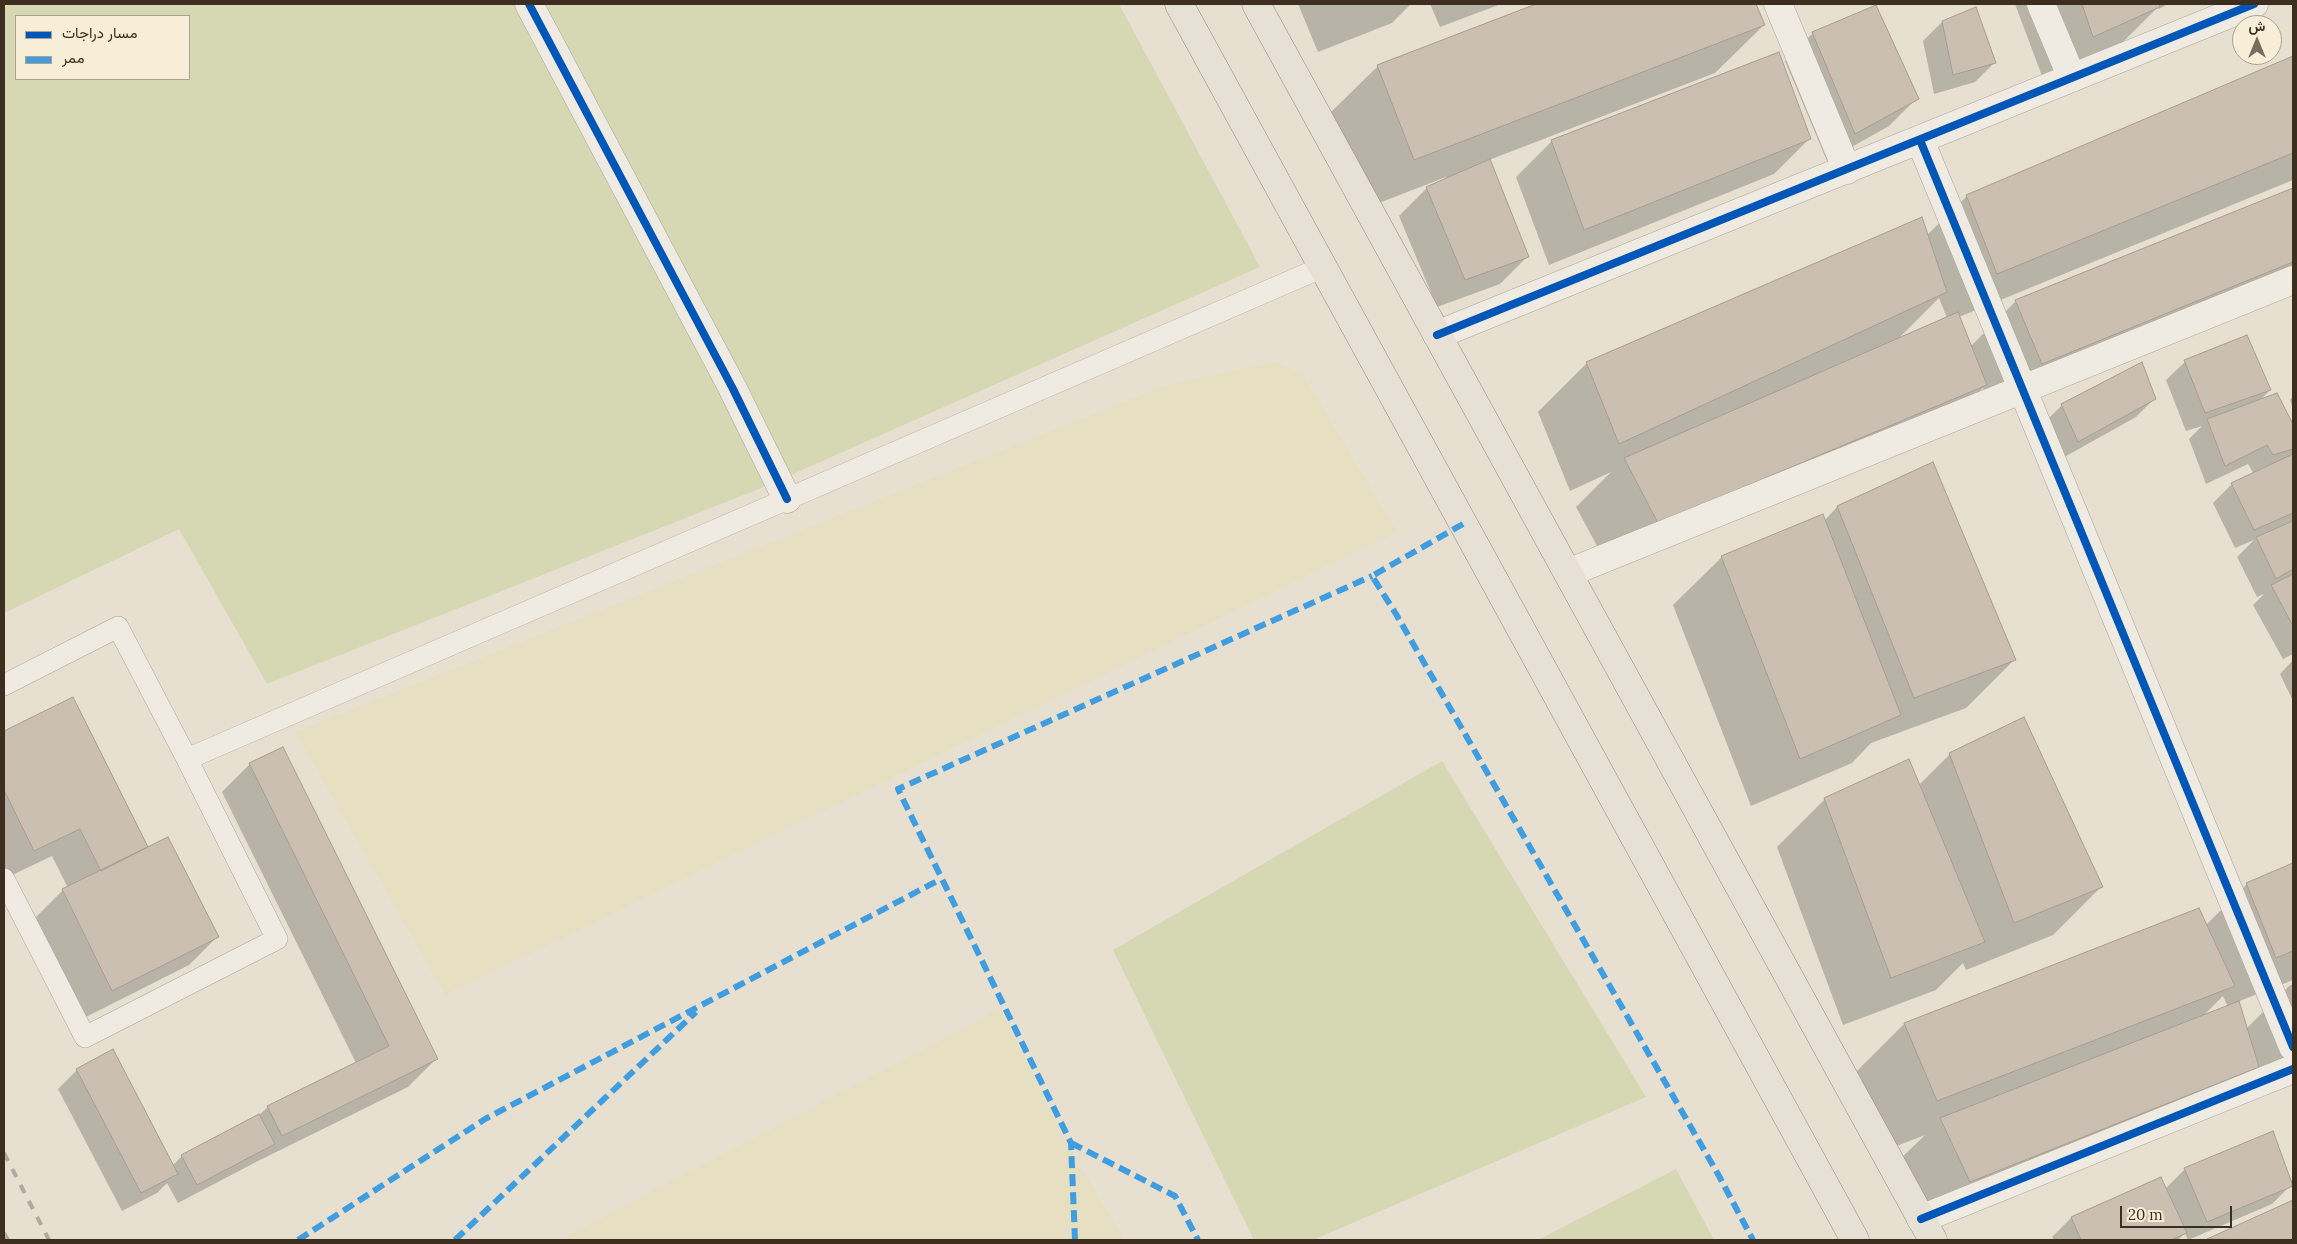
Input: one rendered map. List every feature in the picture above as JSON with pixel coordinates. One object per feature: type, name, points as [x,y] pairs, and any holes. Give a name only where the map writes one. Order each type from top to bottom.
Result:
[{"type":"main road","points":[[1179,4],[1855,1240]]},
{"type":"main road","points":[[1256,4],[1927,1230]]},
{"type":"street","points":[[528,4],[732,387],[787,499]]},
{"type":"street","points":[[1778,4],[1847,170]]},
{"type":"street","points":[[2041,4],[2072,78]]},
{"type":"street","points":[[1438,335],[2254,4]]},
{"type":"street","points":[[1920,140],[2293,1047]]},
{"type":"street","points":[[1568,573],[2293,280]]},
{"type":"street","points":[[1927,1230],[2293,1069]]},
{"type":"lane","points":[[187,759],[1324,267]]},
{"type":"lane","points":[[4,685],[118,627],[187,759],[277,939],[85,1037],[4,879]]},
{"type":"shaded area","points":[[1276,362],[1304,375],[1397,532],[445,995],[295,732],[1166,385]]},
{"type":"shaded area","points":[[1000,1009],[1067,1144],[1125,1240],[559,1240]]},
{"type":"green space","points":[[4,4],[1119,4],[1260,267],[759,489],[267,684],[179,529],[4,613]]},
{"type":"green space","points":[[1442,761],[1646,1097],[1313,1240],[1254,1240],[1113,950]]},
{"type":"green space","points":[[1676,1169],[1714,1240],[1538,1240]]},
{"type":"building","points":[[1536,4],[1756,4],[1765,25],[1414,160],[1377,65]]},
{"type":"building","points":[[2082,4],[2159,4],[2160,7],[2093,37]]},
{"type":"building","points":[[1876,5],[1919,99],[1855,134],[1812,32]]},
{"type":"building","points":[[1976,7],[1996,63],[1953,75],[1942,21]]},
{"type":"building","points":[[1779,52],[1811,139],[1584,230],[1551,140]]},
{"type":"building","points":[[2293,56],[2293,153],[1997,274],[1966,195],[2272,65],[2282,65],[2282,61]]},
{"type":"building","points":[[1490,159],[1529,257],[1465,280],[1426,187]]},
{"type":"building","points":[[2293,188],[2293,262],[2042,364],[2015,300]]},
{"type":"building","points":[[1922,217],[1947,292],[1619,444],[1586,362]]},
{"type":"building","points":[[1958,312],[1987,385],[1658,523],[1624,458]]},
{"type":"building","points":[[2247,335],[2271,390],[2205,413],[2184,360]]},
{"type":"building","points":[[2142,362],[2156,399],[2078,442],[2061,404]]},
{"type":"building","points":[[2277,393],[2293,424],[2293,449],[2273,455],[2267,445],[2225,466],[2207,419]]},
{"type":"building","points":[[2293,454],[2293,513],[2254,530],[2231,483]]},
{"type":"building","points":[[1933,462],[2016,660],[1914,698],[1837,506]]},
{"type":"building","points":[[1823,514],[1901,715],[1800,759],[1721,556]]},
{"type":"building","points":[[2293,521],[2293,569],[2276,579],[2256,537]]},
{"type":"building","points":[[2293,574],[2293,626],[2271,585]]},
{"type":"building","points":[[73,697],[148,847],[101,871],[80,829],[34,851],[4,790],[4,731]]},
{"type":"building","points":[[2024,717],[2103,887],[2014,923],[1949,753]]},
{"type":"building","points":[[283,747],[438,1059],[282,1136],[267,1106],[389,1046],[249,763]]},
{"type":"building","points":[[1909,759],[1985,942],[1891,978],[1824,798]]},
{"type":"building","points":[[168,837],[219,937],[112,991],[62,889]]},
{"type":"building","points":[[2293,863],[2293,951],[2276,958],[2246,883]]},
{"type":"building","points":[[2199,908],[2235,986],[1937,1101],[1904,1023]]},
{"type":"building","points":[[2239,1001],[2259,1067],[1970,1182],[1940,1118]]},
{"type":"building","points":[[113,1049],[178,1174],[141,1193],[76,1069]]},
{"type":"building","points":[[259,1114],[275,1144],[197,1185],[181,1155]]},
{"type":"building","points":[[2273,1131],[2293,1186],[2207,1222],[2184,1168]]},
{"type":"building","points":[[2161,1177],[2187,1233],[2171,1240],[2081,1240],[2071,1217]]},
{"type":"building","points":[[2293,1200],[2293,1240],[2207,1239]]},
{"type":"railway","points":[[4,1153],[49,1240]]},
{"type":"railway","points":[[4,1233],[8,1240]]},
{"type":"marked path","points":[[1463,524],[1372,576],[1396,614],[1719,1176],[1753,1240]]},
{"type":"marked path","points":[[1075,1240],[1071,1143],[898,789],[1372,576]]},
{"type":"marked path","points":[[298,1240],[485,1119],[941,879]]},
{"type":"marked path","points":[[455,1240],[696,1012]]},
{"type":"marked path","points":[[1071,1143],[1175,1196],[1198,1240]]},
{"type":"cycle path","points":[[529,4],[732,387],[787,499]]},
{"type":"cycle path","points":[[1437,335],[2254,4]]},
{"type":"cycle path","points":[[1920,140],[2293,1047]]},
{"type":"cycle path","points":[[1921,1219],[2293,1069]]}]
